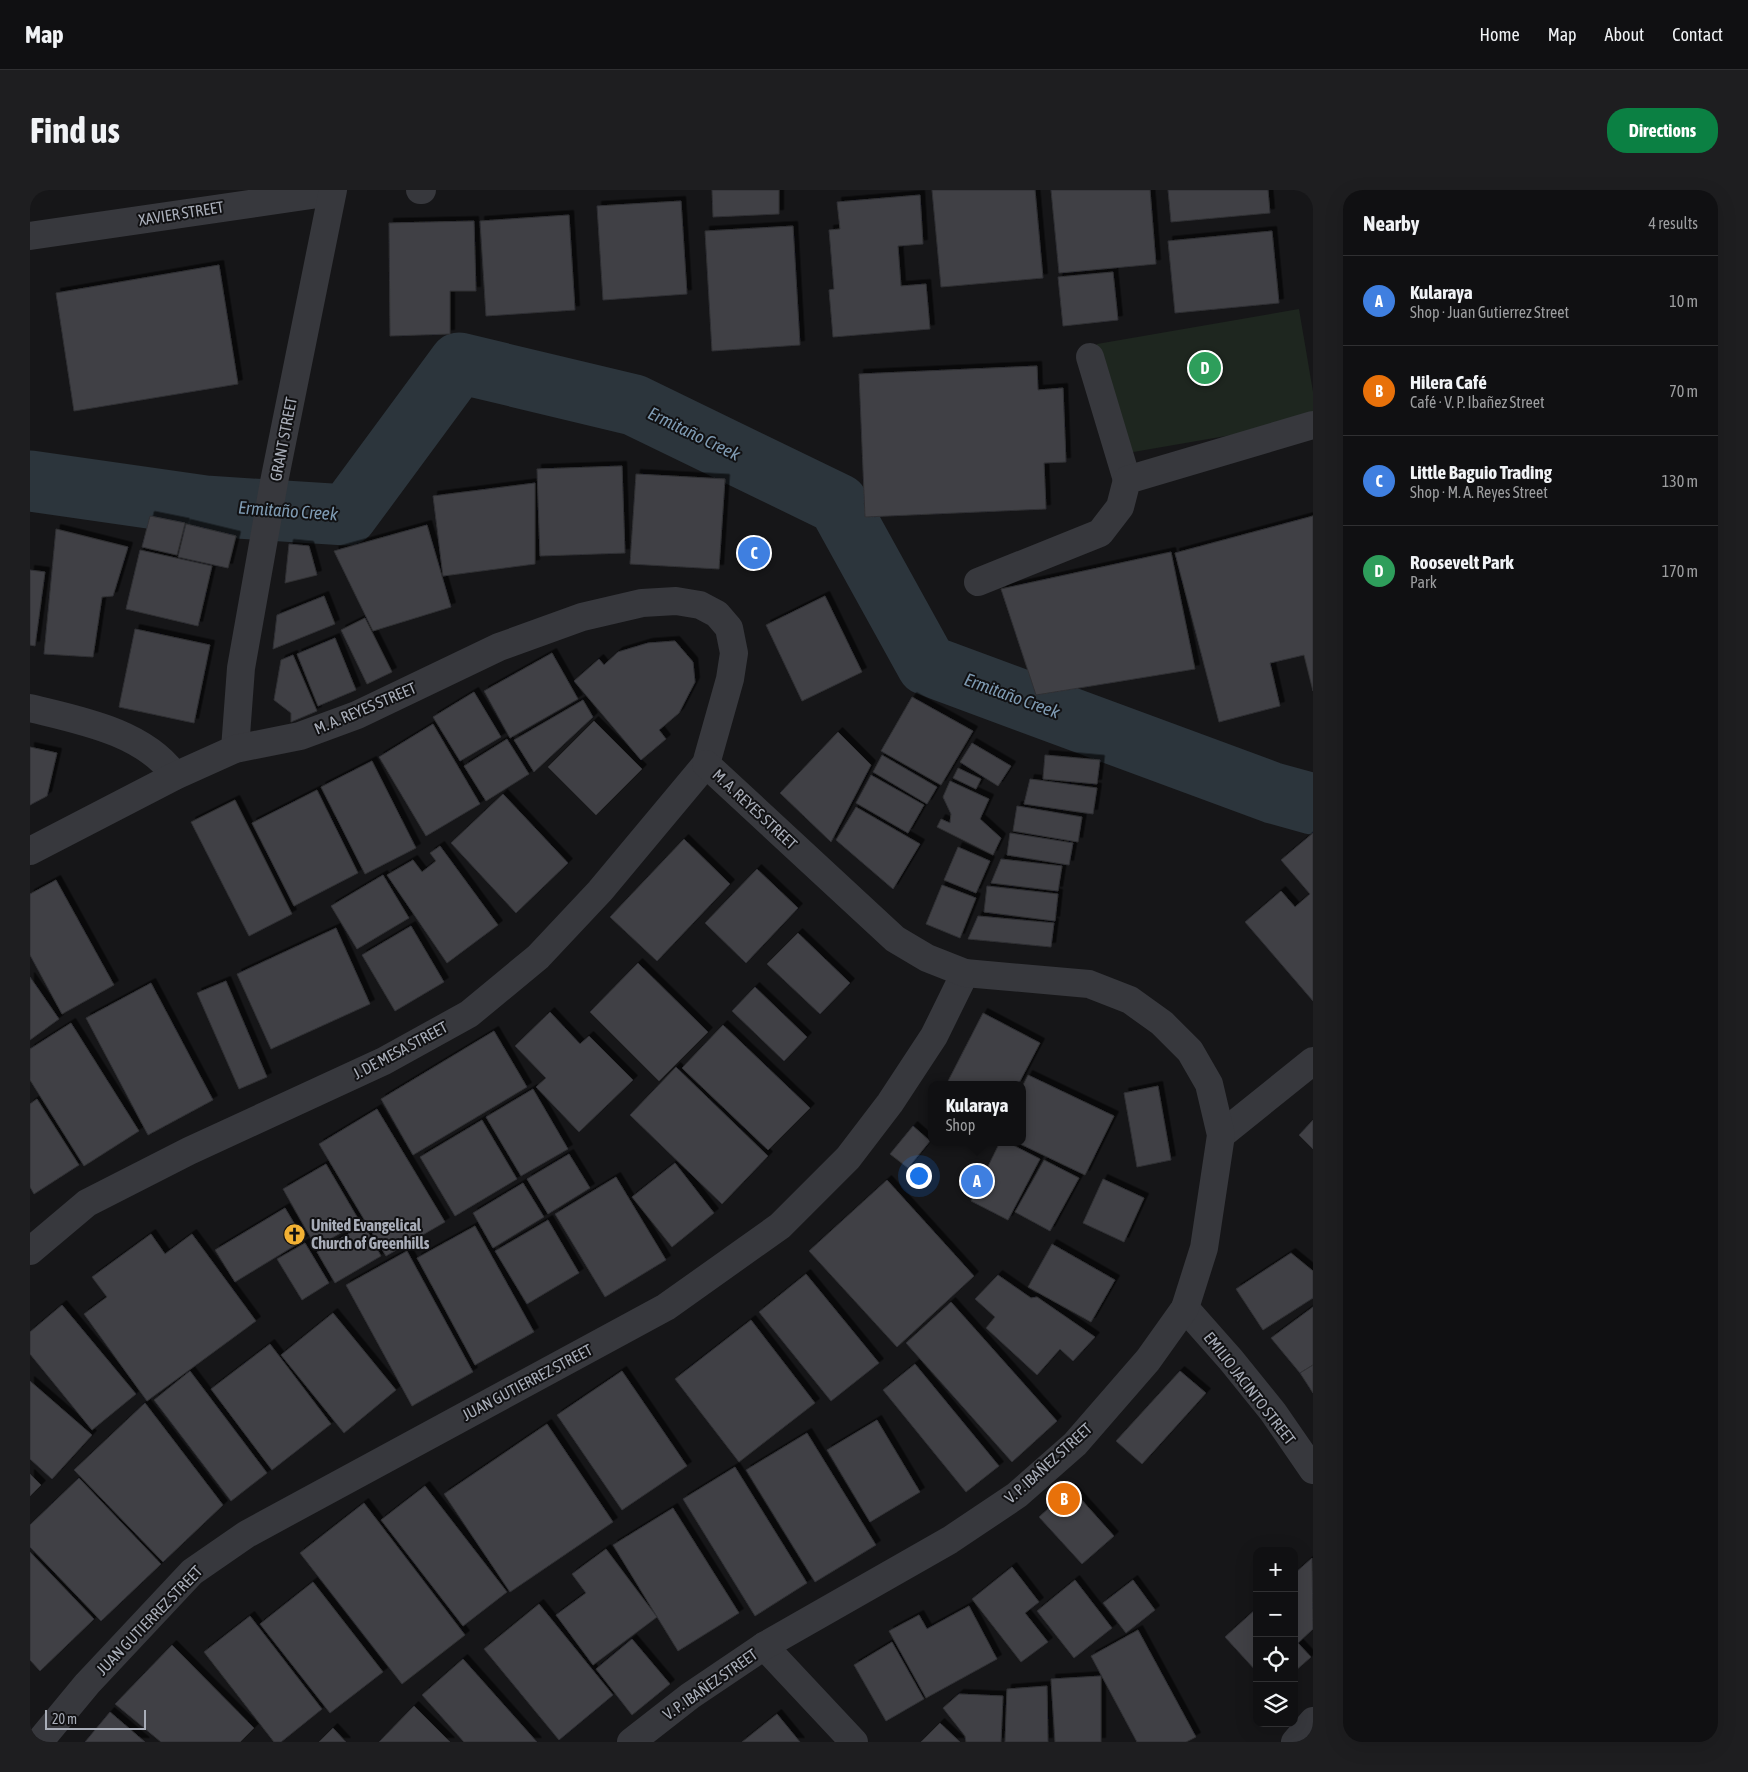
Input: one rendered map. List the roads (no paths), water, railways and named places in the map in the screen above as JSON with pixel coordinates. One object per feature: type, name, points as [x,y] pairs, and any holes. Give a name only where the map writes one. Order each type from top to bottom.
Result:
[{"type":"street","name":"XAVIER STREET","points":[[30,236],[333,191]]},
{"type":"street","name":"GRANT STREET","points":[[235,749],[241,668],[274,482],[333,191]]},
{"type":"street","points":[[978,582],[1100,533],[1120,506],[1127,480],[1090,357]]},
{"type":"street","points":[[1127,480],[1313,425]]},
{"type":"street","name":"M. A. REYES STREET","points":[[30,851],[175,776],[235,749],[300,736],[357,715],[499,647],[582,617],[642,603],[676,601],[700,605],[718,614],[729,628],[734,653],[730,679],[706,764],[895,939],[927,958],[965,972],[1089,984],[1130,1000],[1162,1023],[1190,1051],[1209,1084],[1221,1135]]},
{"type":"street","points":[[30,708],[96,725],[143,746],[167,765],[175,776]]},
{"type":"street","name":"J. DE MESA STREET","points":[[30,1251],[87,1204],[188,1150],[384,1061],[469,1014],[538,958],[600,892],[706,764]]},
{"type":"street","name":"JUAN GUTIERREZ STREET","points":[[39,1742],[87,1684],[192,1572],[247,1534],[666,1307],[780,1226],[848,1158],[890,1103],[934,1036],[965,972]]},
{"type":"street","points":[[1221,1135],[1313,1061]]},
{"type":"street","name":"V. P. IBAÑEZ STREET","points":[[631,1742],[690,1696],[764,1646],[950,1540],[1018,1495],[1081,1437],[1148,1360],[1185,1308],[1204,1248],[1221,1135]]},
{"type":"street","name":"EMILIO JACINTO STREET","points":[[1185,1308],[1231,1360],[1273,1412],[1313,1470]]},
{"type":"street","points":[[764,1646],[854,1742]]},
{"type":"street","points":[[1294,1742],[1313,1722]]},
{"type":"waterway","name":"Ermitaño Creek","points":[[30,481],[205,506],[347,515],[459,363],[634,405],[838,504],[927,665],[1273,793],[1313,804]]},
{"type":"place","name":"Roosevelt Park","points":[[1205,368]]},
{"type":"place","name":"Little Baguio Trading","points":[[754,553]]},
{"type":"place","name":"Kularaya","points":[[977,1181]]},
{"type":"place","name":"United Evangelical Church of Greenhills","points":[[295,1234]]},
{"type":"place","name":"Hilera Café","points":[[1064,1499]]}]
